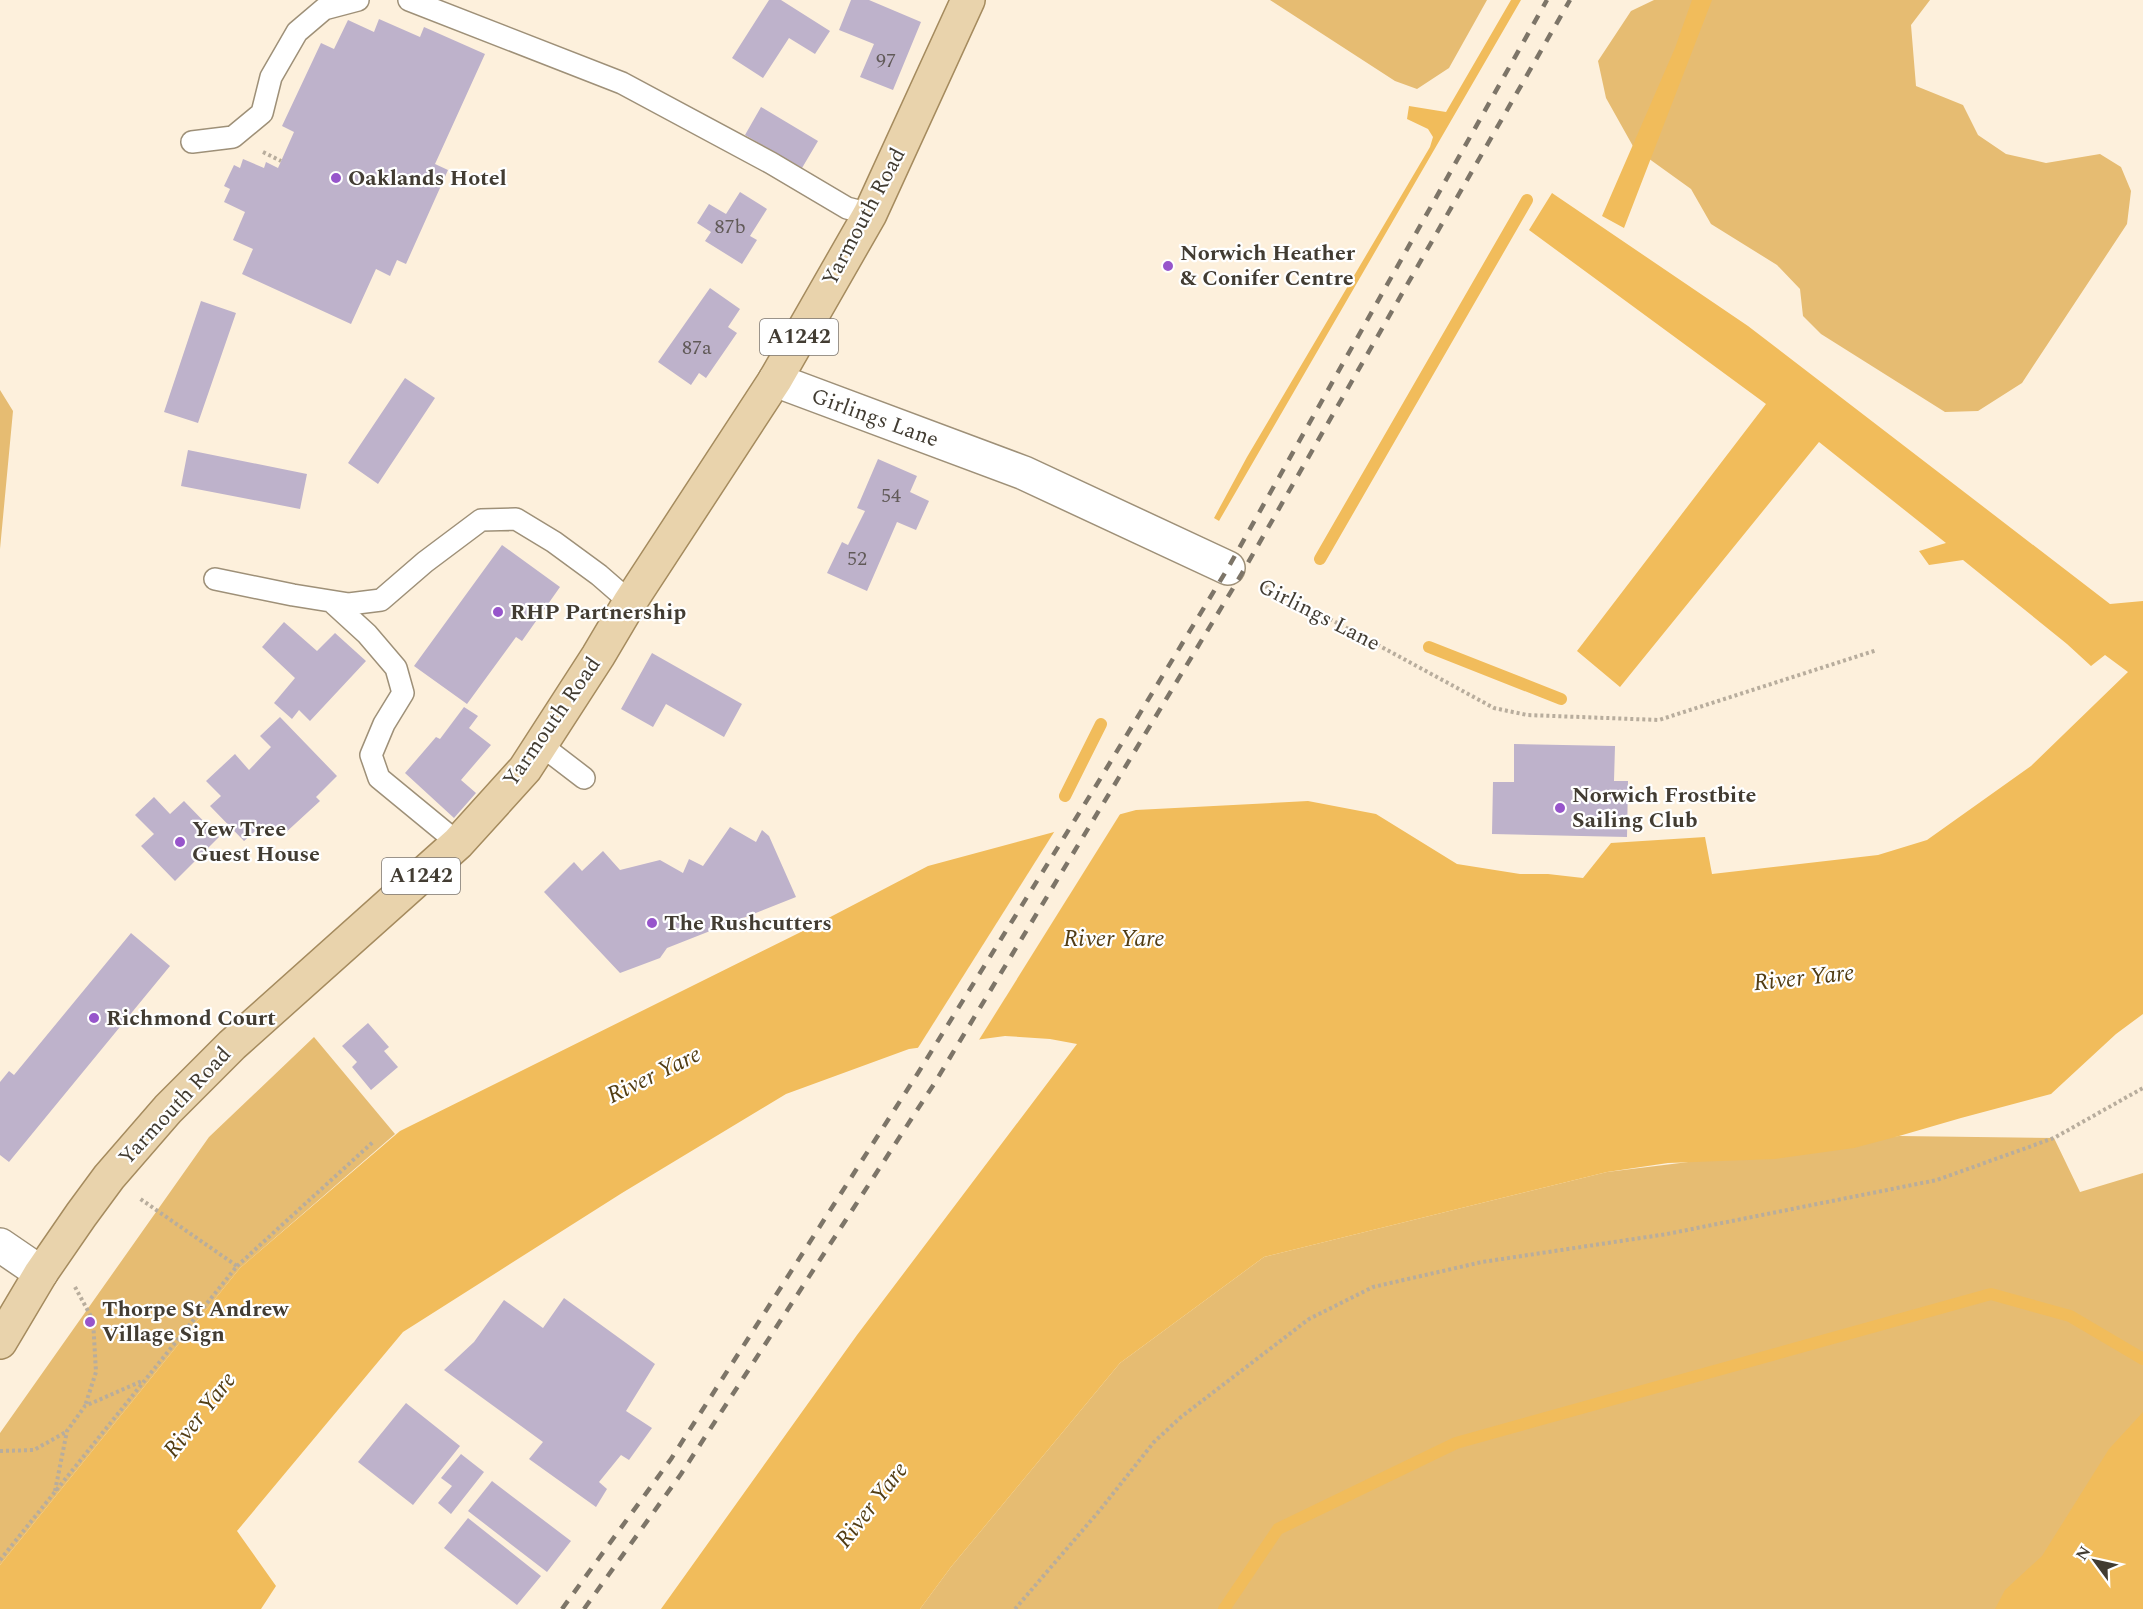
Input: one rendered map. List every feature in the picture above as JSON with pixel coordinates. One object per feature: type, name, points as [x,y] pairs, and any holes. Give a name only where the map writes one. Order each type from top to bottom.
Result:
[{"type":"main road","name":"Yarmouth Road","points":[[0,1342],[81,1215],[109,1177],[168,1109],[232,1045],[458,843],[525,769],[630,602],[775,380],[870,214],[968,0]]},
{"type":"street","name":"Girlings Lane","points":[[775,380],[1024,473],[1227,568]]},
{"type":"street","points":[[0,1245],[49,1262]]},
{"type":"lane","points":[[192,142],[233,137],[262,113],[271,77],[297,32],[324,9],[358,0]]},
{"type":"lane","points":[[410,0],[622,82],[771,163],[847,208],[870,214]]},
{"type":"lane","points":[[215,579],[332,602],[349,604],[381,600],[425,562],[481,520],[516,519],[590,568],[630,602]]},
{"type":"lane","points":[[332,602],[367,634],[396,668],[403,693],[384,724],[371,755],[379,778],[458,843]]},
{"type":"lane","points":[[541,745],[584,778]]},
{"type":"path","name":"Girlings Lane","points":[[1227,568],[1295,600],[1494,708],[1527,715],[1659,720],[1877,650]]},
{"type":"path","points":[[1015,1609],[1100,1510],[1154,1442],[1181,1417],[1309,1319],[1373,1287],[1482,1262],[1667,1234],[1937,1180],[2054,1138],[2143,1088]]},
{"type":"path","points":[[0,1560],[237,1266],[374,1141]]},
{"type":"path","points":[[109,1177],[237,1266]]},
{"type":"path","points":[[0,1450],[34,1450],[67,1431],[85,1406],[96,1372],[93,1320],[49,1262]]},
{"type":"path","points":[[85,1406],[145,1379]]},
{"type":"path","points":[[55,1492],[67,1431]]},
{"type":"shaded area","points":[[1270,0],[1487,0],[1449,68],[1417,89],[1395,81]]},
{"type":"shaded area","points":[[1654,0],[1930,0],[1911,25],[1916,86],[1963,105],[1978,135],[2006,154],[2046,163],[2100,154],[2121,167],[2131,191],[2127,224],[2022,383],[1978,411],[1945,412],[1821,334],[1803,316],[1800,289],[1777,265],[1711,224],[1691,189],[1634,148],[1606,98],[1598,61],[1631,11]]},
{"type":"shaded area","points":[[0,390],[13,411],[0,549]]},
{"type":"shaded area","points":[[314,1037],[395,1134],[240,1268],[0,1565],[0,1433],[209,1137]]},
{"type":"shaded area","points":[[1899,1136],[2054,1138],[2080,1192],[2143,1173],[2143,1437],[2049,1609],[920,1609],[951,1567],[1120,1363],[1264,1257],[1607,1172]]},
{"type":"water","points":[[1511,0],[1521,0],[1219,521],[1214,518],[1247,457],[1430,147],[1433,137],[1428,129],[1407,119],[1409,106],[1446,112]]},
{"type":"water","points":[[1692,0],[1712,0],[1624,228],[1602,216],[1675,48]]},
{"type":"water","name":"River Yare","points":[[1552,193],[1748,326],[2110,604],[2143,601],[2143,1014],[2116,1034],[2051,1094],[1854,1148],[1775,1159],[1668,1163],[1607,1172],[1264,1257],[1120,1363],[951,1567],[920,1609],[661,1609],[857,1335],[1077,1044],[1050,1039],[1005,1036],[909,1049],[786,1094],[622,1193],[403,1332],[237,1531],[276,1586],[261,1609],[0,1609],[0,1565],[240,1268],[400,1131],[813,926],[928,866],[1136,810],[1308,801],[1376,814],[1457,864],[1520,874],[1583,878],[1611,843],[1705,837],[1712,874],[1878,855],[1927,840],[2031,766],[2128,672],[2105,655],[2091,666],[1963,560],[1929,565],[1919,551],[1946,543],[1819,442],[1620,687],[1577,651],[1766,404],[1529,230]]},
{"type":"water","points":[[2143,1412],[2143,1609],[1995,1609],[2005,1590],[2042,1556],[2109,1449]]},
{"type":"pier","points":[[1122,811],[977,1043],[916,1051],[1056,829]]},
{"type":"building","points":[[769,0],[781,0],[830,31],[815,54],[789,38],[763,78],[732,58]]},
{"type":"building","points":[[851,0],[869,0],[921,22],[893,90],[860,77],[874,44],[839,30]]},
{"type":"building","name":"Oaklands Hotel","points":[[379,19],[420,37],[424,27],[485,54],[435,164],[448,170],[406,264],[397,260],[390,276],[376,269],[351,324],[242,274],[253,249],[233,240],[245,212],[224,202],[230,189],[224,186],[234,165],[240,168],[243,159],[264,168],[266,162],[278,168],[294,132],[282,126],[321,43],[334,49],[348,20],[374,32]]},
{"type":"building","points":[[761,107],[818,141],[802,168],[745,135]]},
{"type":"building","points":[[740,192],[767,209],[750,236],[757,240],[742,264],[705,241],[711,232],[697,223],[709,204],[726,214]]},
{"type":"building","points":[[710,288],[740,309],[728,327],[737,333],[706,378],[699,373],[691,385],[658,362]]},
{"type":"building","points":[[201,301],[236,313],[198,423],[164,412]]},
{"type":"building","points":[[405,378],[435,398],[378,484],[348,463]]},
{"type":"building","points":[[188,450],[307,474],[300,509],[181,486]]},
{"type":"building","points":[[878,459],[917,476],[910,492],[929,501],[916,530],[897,522],[867,591],[827,573],[842,542],[848,545],[865,511],[857,508]]},
{"type":"building","name":"RHP Partnership","points":[[502,545],[560,587],[522,641],[516,637],[467,704],[414,666]]},
{"type":"building","points":[[284,622],[317,651],[335,633],[366,661],[310,721],[299,710],[292,719],[274,703],[295,678],[262,647]]},
{"type":"building","points":[[652,653],[742,704],[724,737],[666,704],[653,727],[621,709]]},
{"type":"building","points":[[464,707],[478,716],[469,728],[491,745],[461,780],[476,793],[454,818],[405,773],[436,737],[440,739]]},
{"type":"building","points":[[280,717],[337,776],[316,797],[320,801],[283,835],[278,829],[270,837],[261,826],[244,841],[210,806],[221,796],[206,781],[235,754],[249,770],[271,747],[260,736]]},
{"type":"building","name":"Norwich Frostbite Sailing Club","points":[[1514,744],[1615,746],[1614,781],[1628,781],[1627,837],[1492,834],[1493,782],[1514,782]]},
{"type":"building","name":"Yew Tree Guest House","points":[[154,797],[170,814],[184,801],[219,837],[175,881],[141,846],[154,834],[135,815]]},
{"type":"building","name":"The Rushcutters","points":[[730,827],[756,842],[762,830],[769,836],[796,897],[667,948],[660,958],[620,973],[544,892],[574,862],[582,871],[603,851],[620,870],[660,860],[683,873],[689,859],[703,866]]},
{"type":"building","name":"Richmond Court","points":[[131,933],[170,966],[9,1162],[0,1155],[0,1082],[9,1071],[14,1075]]},
{"type":"building","points":[[368,1023],[389,1047],[384,1051],[398,1067],[371,1090],[352,1067],[357,1062],[342,1046]]},
{"type":"building","points":[[564,1298],[655,1364],[626,1411],[652,1428],[629,1460],[621,1455],[599,1482],[607,1489],[596,1507],[529,1459],[543,1442],[444,1370],[474,1342],[504,1300],[543,1328]]},
{"type":"building","points":[[406,1403],[460,1446],[413,1505],[358,1462]]},
{"type":"building","points":[[461,1454],[484,1472],[451,1514],[438,1503],[452,1486],[441,1478]]},
{"type":"building","points":[[492,1481],[571,1541],[547,1572],[468,1511]]},
{"type":"building","points":[[468,1518],[541,1576],[517,1605],[444,1548]]},
{"type":"waterway","points":[[1320,559],[1527,200]]},
{"type":"waterway","points":[[1429,647],[1561,699]]},
{"type":"waterway","points":[[1065,796],[1101,724]]},
{"type":"waterway","points":[[1224,1609],[1278,1529],[1456,1443],[1991,1294],[2070,1316],[2143,1359]]},
{"type":"railway","points":[[562,1609],[671,1459],[918,1073],[1094,789],[1228,568],[1547,0]]},
{"type":"railway","points":[[584,1609],[681,1474],[934,1084],[1241,575],[1570,0]]},
{"type":"place","name":"Oaklands Hotel","points":[[336,178]]},
{"type":"place","name":"Norwich Heather & Conifer Centre","points":[[1168,266]]},
{"type":"place","name":"RHP Partnership","points":[[498,612]]},
{"type":"place","name":"Norwich Frostbite Sailing Club","points":[[1560,808]]},
{"type":"place","name":"Yew Tree Guest House","points":[[180,842]]},
{"type":"place","name":"The Rushcutters","points":[[652,923]]},
{"type":"place","name":"Richmond Court","points":[[94,1018]]},
{"type":"place","name":"Thorpe St Andrew Village Sign","points":[[90,1322]]}]
